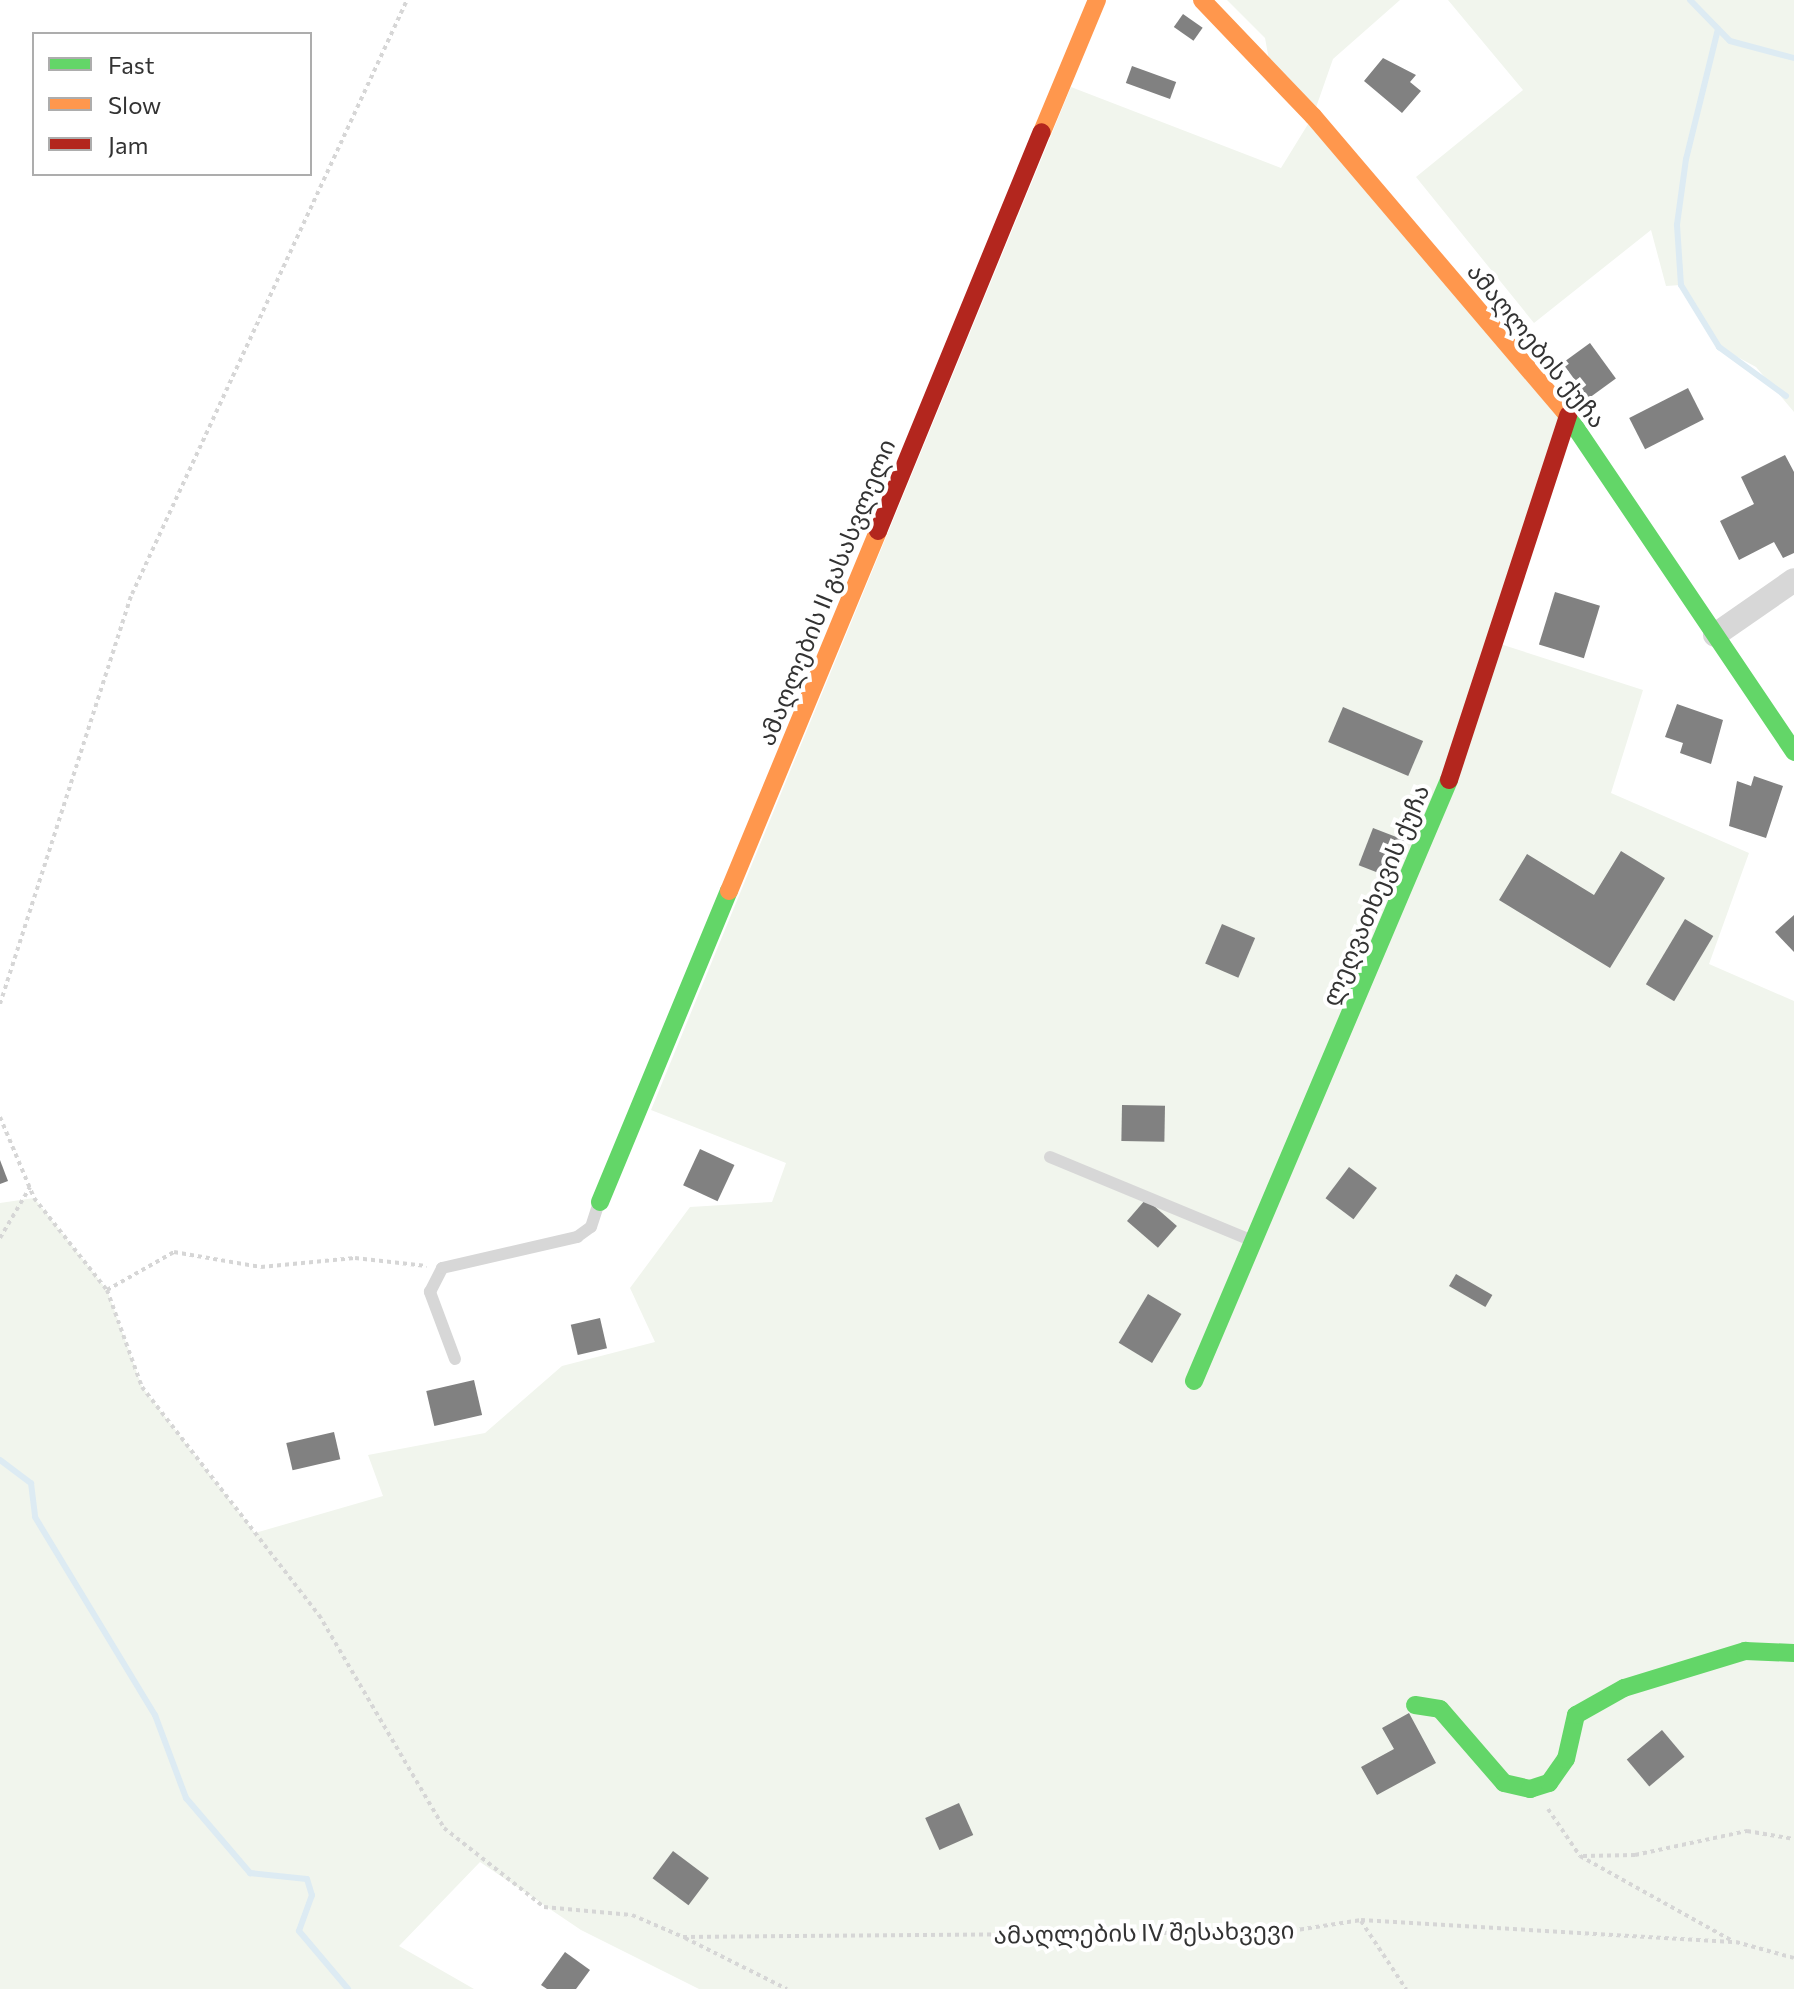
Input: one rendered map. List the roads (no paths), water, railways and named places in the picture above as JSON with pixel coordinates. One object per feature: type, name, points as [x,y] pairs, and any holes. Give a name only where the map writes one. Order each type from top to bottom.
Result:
[{"type":"street","name":"ამაღლების II გასასვლელი","points":[[600,1202],[1097,0]]},
{"type":"street","name":"ამაღლების ქუჩა","points":[[1202,0],[1313,116],[1568,415],[1794,752]]},
{"type":"street","name":"ლეღვათხევის ქუჩა","points":[[1194,1381],[1470,732],[1568,415]]},
{"type":"street","points":[[1715,635],[1794,580]]},
{"type":"street","points":[[1415,1705],[1440,1709],[1504,1783],[1530,1789],[1549,1783],[1566,1759],[1576,1715],[1624,1688],[1745,1651],[1794,1653]]},
{"type":"lane","points":[[1050,1157],[1253,1241]]},
{"type":"lane","points":[[455,1359],[430,1292],[442,1268],[577,1237],[591,1227],[600,1202]]},
{"type":"waterway","points":[[1690,0],[1730,41],[1794,58]]},
{"type":"waterway","points":[[1718,29],[1686,159],[1677,225],[1681,285],[1719,347],[1786,396]]},
{"type":"waterway","points":[[0,1460],[31,1483],[35,1517],[155,1715],[186,1798],[250,1873],[307,1879],[312,1895],[299,1931],[348,1989]]}]
